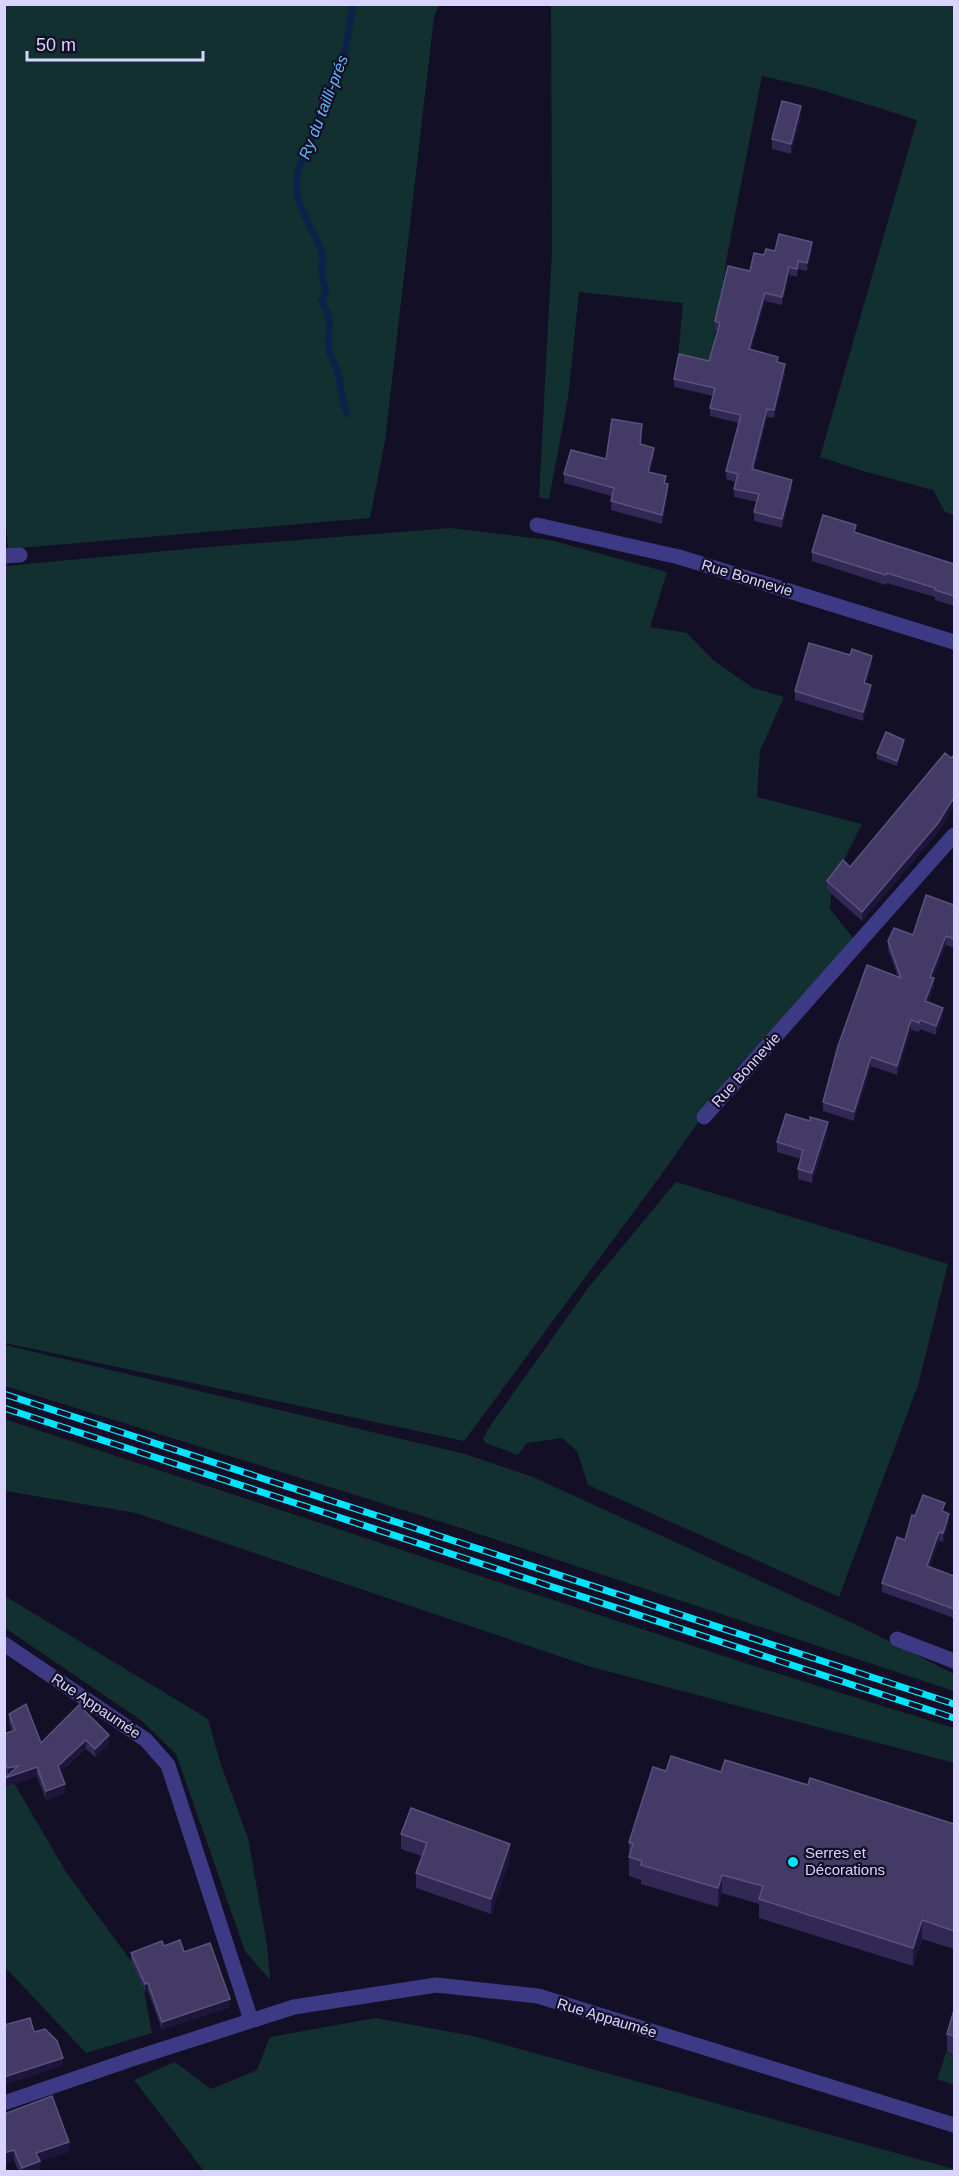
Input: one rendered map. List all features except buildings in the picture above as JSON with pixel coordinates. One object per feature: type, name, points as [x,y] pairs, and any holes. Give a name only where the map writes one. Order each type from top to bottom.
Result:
[{"type":"street","name":"Rue Bonnevie","points":[[537,525],[679,557],[954,642]]},
{"type":"street","name":"Rue Bonnevie","points":[[704,1117],[954,835]]},
{"type":"street","points":[[897,1638],[954,1661]]},
{"type":"street","name":"Rue Appaumée","points":[[4,1644],[146,1740],[168,1766],[251,2020]]},
{"type":"street","name":"Rue Appaumée","points":[[4,2103],[294,2007],[436,1985],[538,1996],[954,2125]]},
{"type":"green space","points":[[4,5],[439,5],[434,17],[385,441],[370,518],[8,549],[4,502]]},
{"type":"green space","points":[[551,5],[954,5],[954,515],[945,512],[933,490],[820,457],[917,120],[818,89],[762,76],[728,251],[710,366],[678,358],[683,303],[579,292],[568,398],[549,499],[539,498],[552,250]]},
{"type":"green space","points":[[451,528],[550,540],[667,572],[650,627],[687,633],[713,660],[753,688],[784,697],[760,751],[757,797],[862,824],[832,884],[830,909],[858,944],[737,1067],[664,1171],[464,1441],[5,1343],[5,566]]},
{"type":"green space","points":[[676,1182],[948,1264],[918,1385],[839,1597],[588,1485],[577,1451],[562,1438],[527,1443],[518,1455],[486,1443],[483,1439],[588,1288]]},
{"type":"green space","points":[[5,1345],[465,1454],[533,1477],[863,1628],[954,1674],[954,1691],[461,1528],[5,1386]]},
{"type":"green space","points":[[4,1419],[751,1665],[954,1728],[954,1763],[591,1667],[136,1513],[5,1491]]},
{"type":"green space","points":[[5,1596],[208,1719],[220,1762],[248,1838],[267,1945],[270,1980],[245,1951],[176,1754],[142,1721],[5,1628]]},
{"type":"green space","points":[[4,1766],[66,1872],[141,1975],[152,2033],[86,2053],[5,1967]]},
{"type":"green space","points":[[375,2018],[473,2036],[954,2169],[954,2171],[204,2171],[134,2080],[175,2062],[211,2089],[257,2070],[270,2037]]},
{"type":"green space","points":[[946,2053],[954,2055],[954,2085],[937,2079]]},
{"type":"waterway","name":"Ry du tailli-prés","points":[[347,414],[338,374],[328,346],[329,317],[322,299],[326,292],[321,270],[323,259],[320,247],[300,205],[297,189],[298,172],[345,53],[353,4]]},
{"type":"railway","points":[[4,1394],[954,1704]]},
{"type":"railway","points":[[4,1408],[954,1718]]},
{"type":"place","name":"Serres et Décorations","points":[[793,1862]]}]
